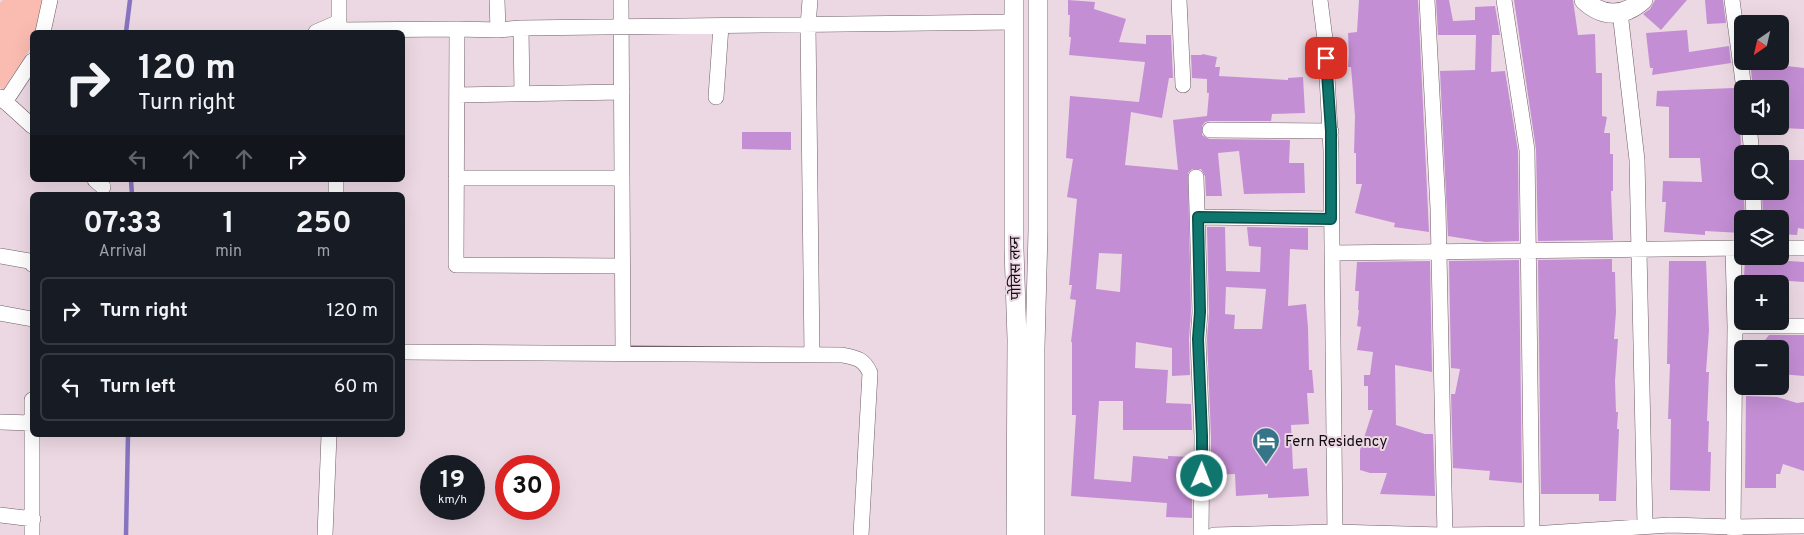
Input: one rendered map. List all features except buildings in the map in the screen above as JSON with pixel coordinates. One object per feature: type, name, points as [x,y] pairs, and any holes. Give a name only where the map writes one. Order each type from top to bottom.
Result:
[{"type":"street","points":[[43,30],[50,0]]},
{"type":"street","points":[[339,0],[339,28],[498,30],[521,28],[1015,22]]},
{"type":"street","points":[[497,0],[498,30]]},
{"type":"street","points":[[621,0],[623,354]]},
{"type":"street","points":[[810,0],[808,26],[812,355]]},
{"type":"street","name":"पोलिस लय्न","points":[[1014,0],[1016,535]]},
{"type":"street","points":[[1035,535],[1038,0]]},
{"type":"street","points":[[1179,0],[1183,85]]},
{"type":"street","points":[[1320,0],[1325,39],[1331,131],[1336,534]]},
{"type":"street","points":[[1214,535],[1444,535],[1439,252],[1432,71],[1427,0]]},
{"type":"street","points":[[1504,0],[1526,150],[1532,534]]},
{"type":"street","points":[[1584,0],[1600,12],[1614,14],[1633,9],[1643,0]]},
{"type":"street","points":[[1732,0],[1743,80]]},
{"type":"street","points":[[1620,12],[1637,160],[1645,526]]},
{"type":"street","points":[[716,96],[721,26]]},
{"type":"street","points":[[521,28],[522,94]]},
{"type":"street","points":[[456,29],[456,264],[622,266]]},
{"type":"street","points":[[30,64],[2,100],[30,124]]},
{"type":"street","points":[[456,95],[622,92]]},
{"type":"street","points":[[1210,130],[1331,131]]},
{"type":"street","points":[[1196,177],[1200,312],[1198,339],[1202,436],[1201,535]]},
{"type":"street","points":[[456,178],[622,178]]},
{"type":"street","points":[[1198,217],[1331,219]]},
{"type":"street","points":[[1332,253],[1734,248]]},
{"type":"street","points":[[1789,248],[1804,248]]},
{"type":"street","points":[[0,256],[30,262]]},
{"type":"street","points":[[0,313],[30,319]]},
{"type":"street","points":[[1789,326],[1804,326]]},
{"type":"street","points":[[1734,531],[1735,330]]},
{"type":"street","points":[[405,352],[842,355],[858,359],[866,364],[870,373],[861,535]]},
{"type":"street","points":[[0,422],[30,423]]},
{"type":"street","points":[[32,437],[32,535]]},
{"type":"street","points":[[325,535],[329,437]]},
{"type":"street","points":[[0,515],[32,519]]},
{"type":"street","points":[[1450,535],[1626,531],[1645,526],[1671,530],[1734,531],[1804,526]]},
{"type":"shaded area","points":[[3,0],[43,0],[37,30],[30,30],[30,49],[3,90],[0,87],[0,3]]},
{"type":"waterway","points":[[126,30],[130,0]]},
{"type":"waterway","points":[[131,182],[132,192]]},
{"type":"waterway","points":[[126,535],[128,437]]},
{"type":"place","name":"Fern Residency","points":[[1266,465]]},
{"type":"route","points":[[1202,476],[1198,339],[1200,312],[1198,217],[1331,219],[1331,131],[1326,58]]}]
